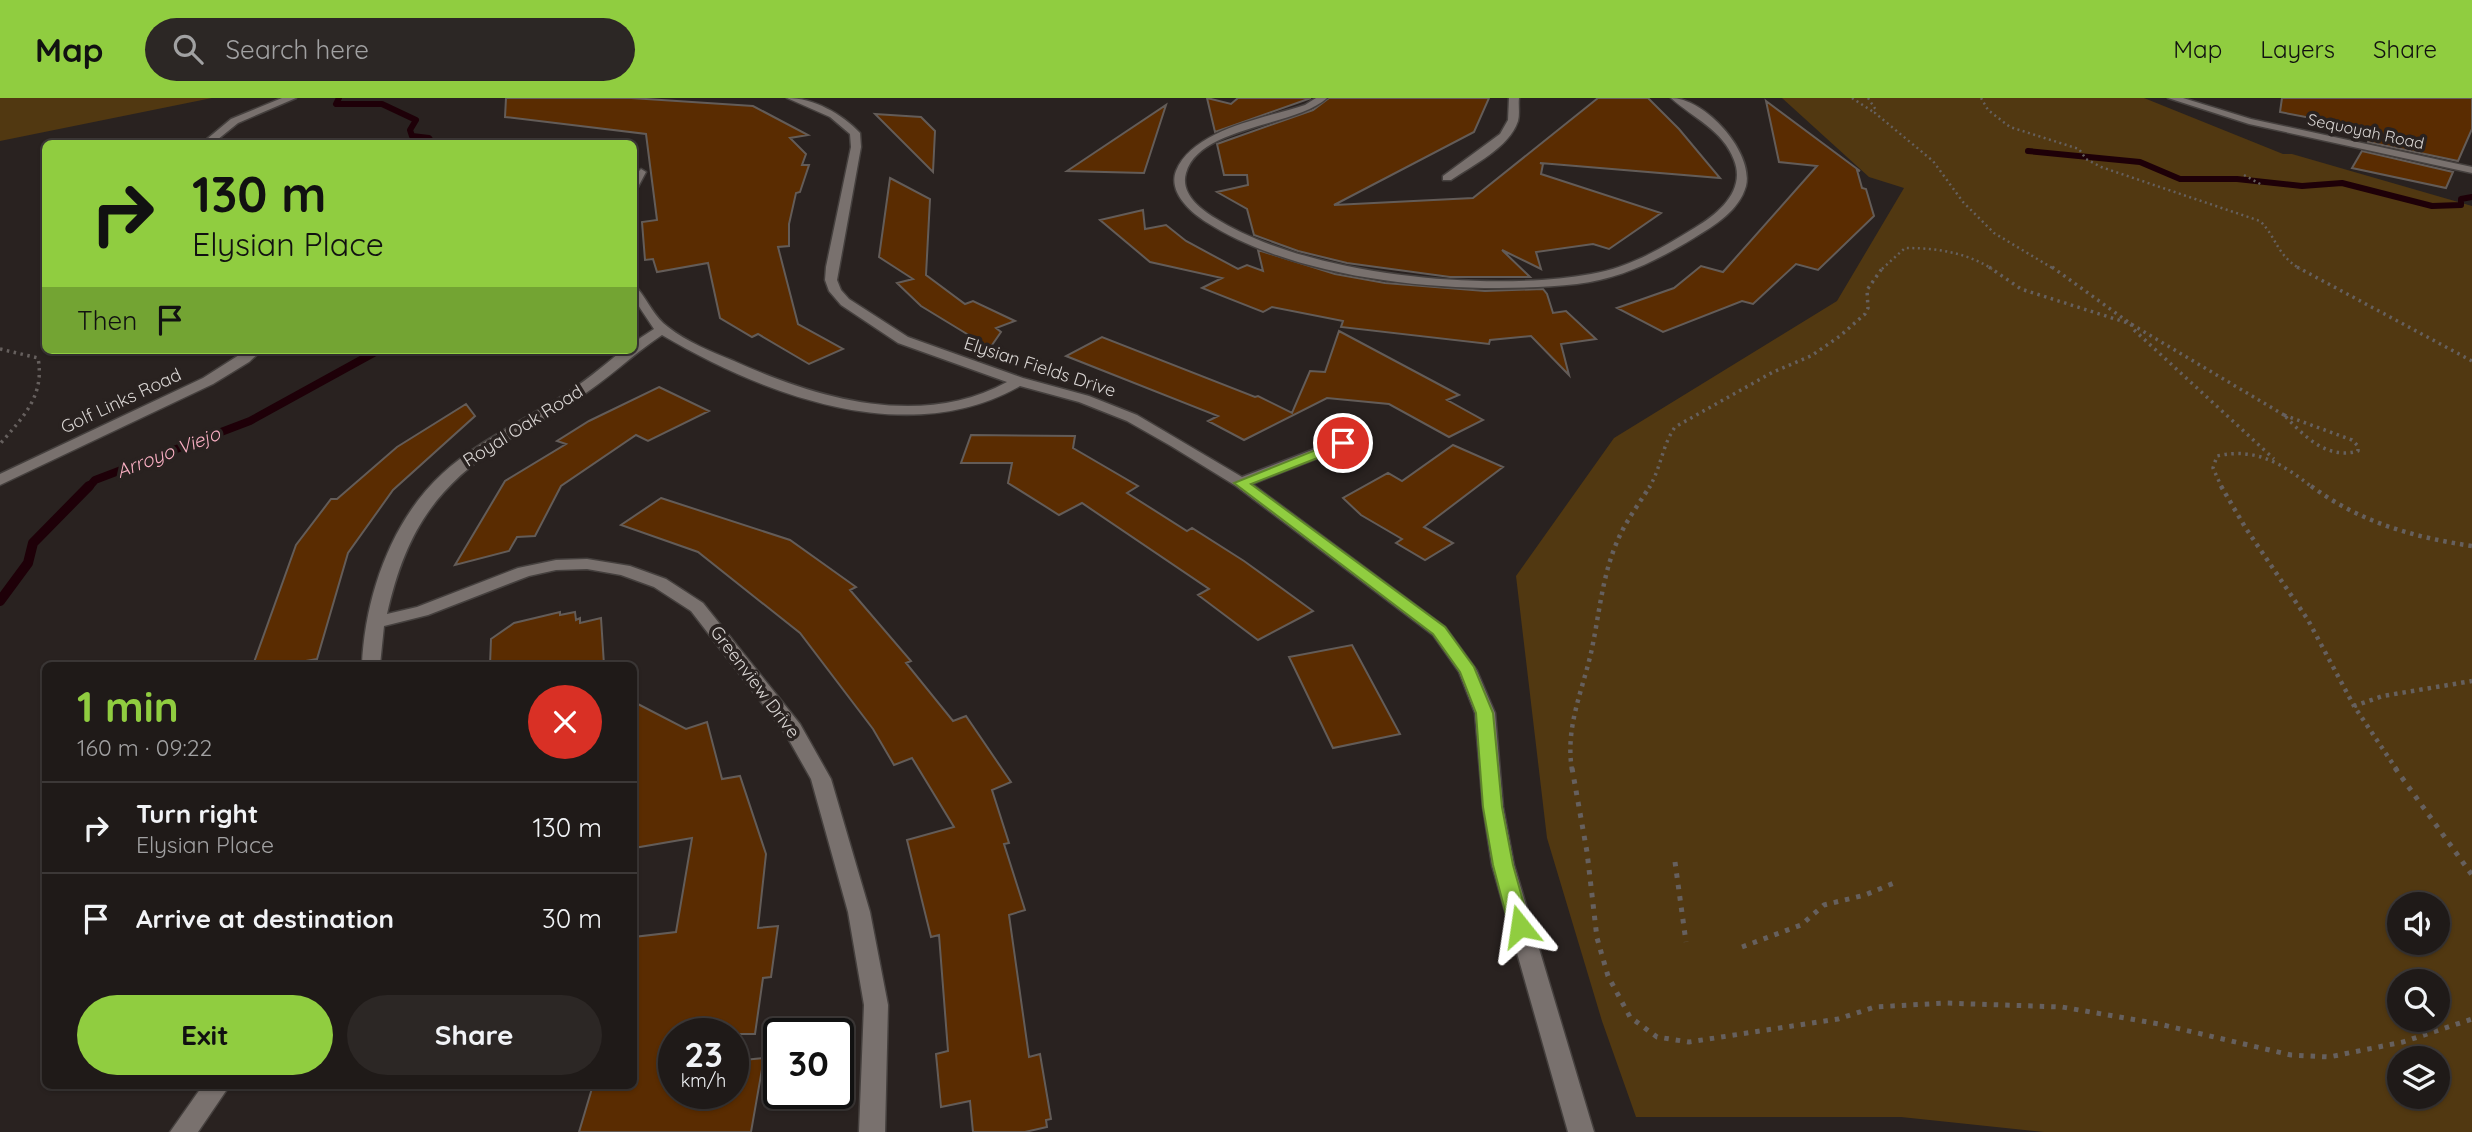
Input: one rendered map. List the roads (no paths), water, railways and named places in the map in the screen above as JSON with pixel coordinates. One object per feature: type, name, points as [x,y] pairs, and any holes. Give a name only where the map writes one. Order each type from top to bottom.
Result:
[{"type":"street","points":[[210,140],[239,119],[291,98]]},
{"type":"street","name":"Elysian Fields Drive","points":[[792,98],[834,115],[855,133],[856,147],[831,280],[835,291],[845,302],[903,340],[1018,381],[1084,399],[1132,418],[1241,483],[1439,631],[1468,671],[1485,713],[1493,807],[1503,865],[1581,1132]]},
{"type":"street","points":[[1322,98],[1308,107],[1215,139],[1193,154],[1182,169],[1180,186],[1189,203],[1234,234],[1322,263],[1382,275],[1452,283],[1518,284],[1579,280],[1618,271],[1652,258],[1717,219],[1735,201],[1743,184],[1742,166],[1731,146],[1711,123],[1676,98]]},
{"type":"street","points":[[1447,177],[1500,140],[1510,129],[1514,118],[1514,98]]},
{"type":"street","name":"Sequoyah Road","points":[[2173,98],[2249,121],[2472,170]]},
{"type":"street","points":[[637,179],[641,172]]},
{"type":"street","points":[[637,296],[662,329],[720,361],[761,378],[826,398],[873,407],[936,410],[994,395],[1018,381]]},
{"type":"street","name":"Royal Oak Road","points":[[637,346],[662,329]]},
{"type":"street","name":"Golf Links Road","points":[[0,481],[208,381],[249,354]]},
{"type":"street","name":"Royal Oak Road","points":[[371,662],[376,622],[390,561],[417,511],[445,478],[476,453],[596,380],[626,354]]},
{"type":"street","points":[[1241,483],[1343,443]]},
{"type":"street","name":"Greenview Drive","points":[[376,622],[422,611],[524,572],[556,565],[587,564],[624,570],[660,583],[697,607],[793,729],[821,779],[859,912],[876,1005],[872,1132]]},
{"type":"street","points":[[183,1132],[215,1089]]},
{"type":"waterway","name":"Arroyo Viejo","points":[[339,98],[336,104],[382,104],[416,120],[410,130],[412,136],[430,140]]},
{"type":"waterway","points":[[2028,151],[2140,162],[2180,179],[2237,179],[2302,186],[2342,183],[2432,206],[2461,205],[2461,199],[2472,197]]},
{"type":"waterway","name":"Arroyo Viejo","points":[[88,488],[95,480],[250,421],[372,354]]},
{"type":"waterway","name":"Arroyo Viejo","points":[[0,601],[28,563],[33,543],[89,486]]}]
